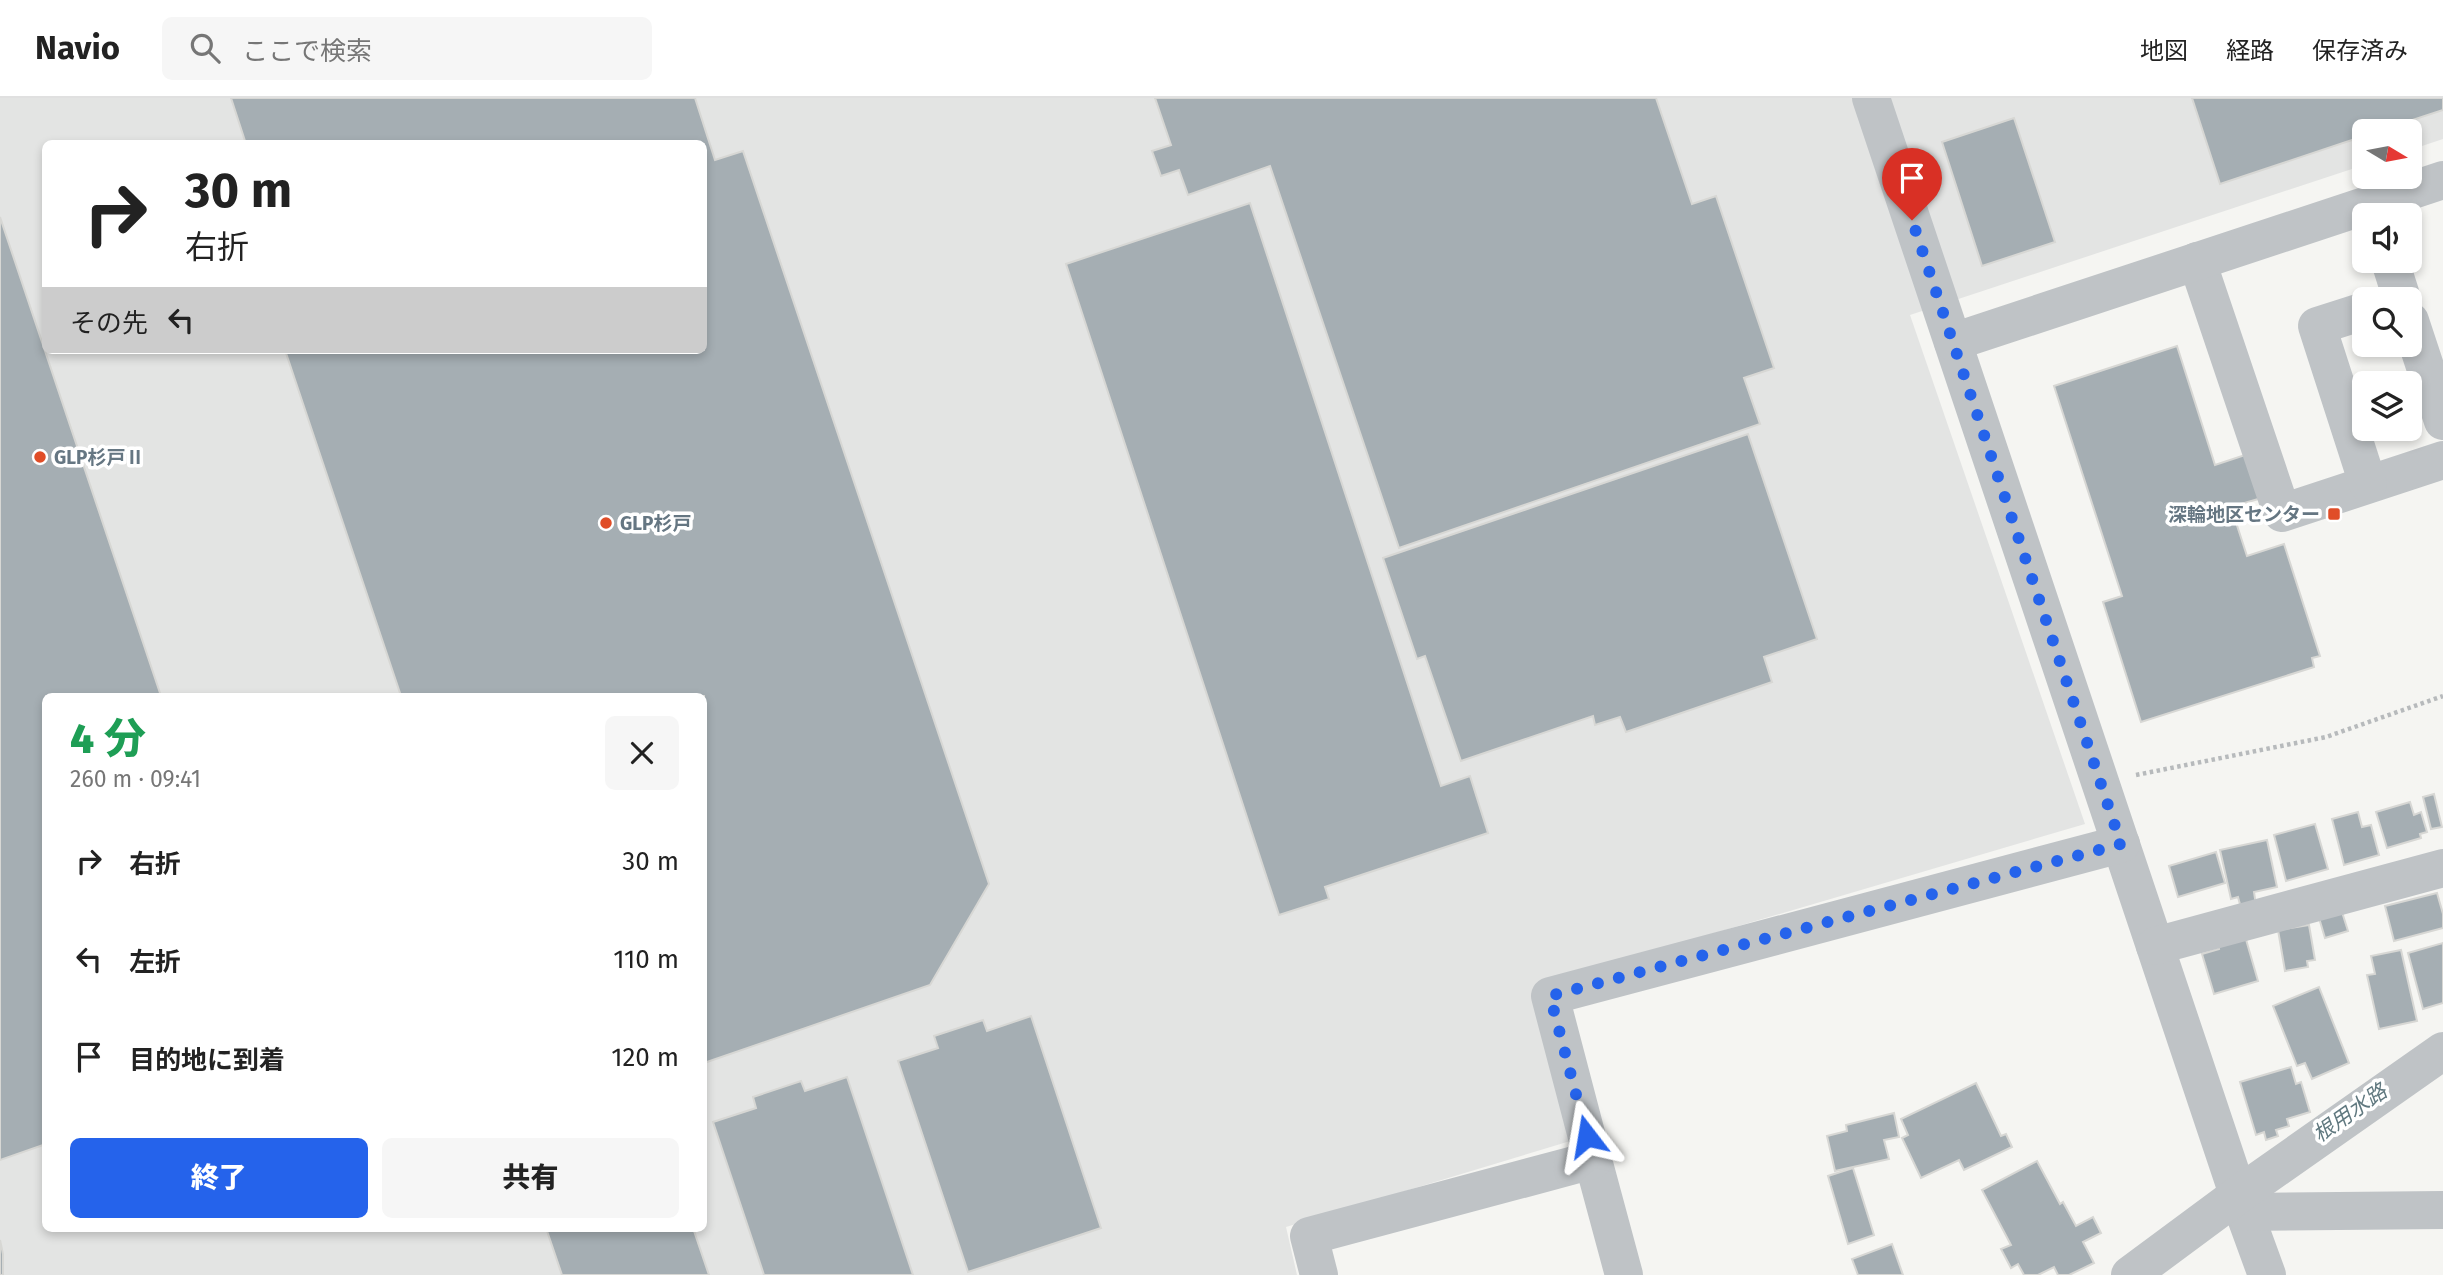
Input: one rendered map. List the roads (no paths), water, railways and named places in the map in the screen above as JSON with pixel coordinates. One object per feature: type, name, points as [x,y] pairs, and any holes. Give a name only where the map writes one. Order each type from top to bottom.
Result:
[{"type":"street","points":[[1871,98],[2267,1275]]},
{"type":"street","points":[[2389,203],[2443,180]]},
{"type":"street","points":[[1953,342],[2197,261],[2352,216]]},
{"type":"street","points":[[2197,261],[2283,513],[2443,460]]},
{"type":"street","points":[[2352,315],[2317,326],[2368,484]]},
{"type":"street","points":[[2422,357],[2443,421]]},
{"type":"street","points":[[1624,1275],[1550,996],[2121,844]]},
{"type":"street","points":[[2155,946],[2443,868]]},
{"type":"street","points":[[2130,1275],[2241,1203],[2443,1051]]},
{"type":"street","points":[[1319,1275],[1309,1236],[1593,1160]]},
{"type":"street","points":[[2241,1203],[2443,1210]]},
{"type":"place","name":"GLP杉戸Ⅱ","points":[[40,457]]},
{"type":"place","name":"深輪地区センター","points":[[2334,514]]},
{"type":"place","name":"GLP杉戸","points":[[606,523]]},
{"type":"water label","name":"根用水路","points":[[2350,1113]]}]
